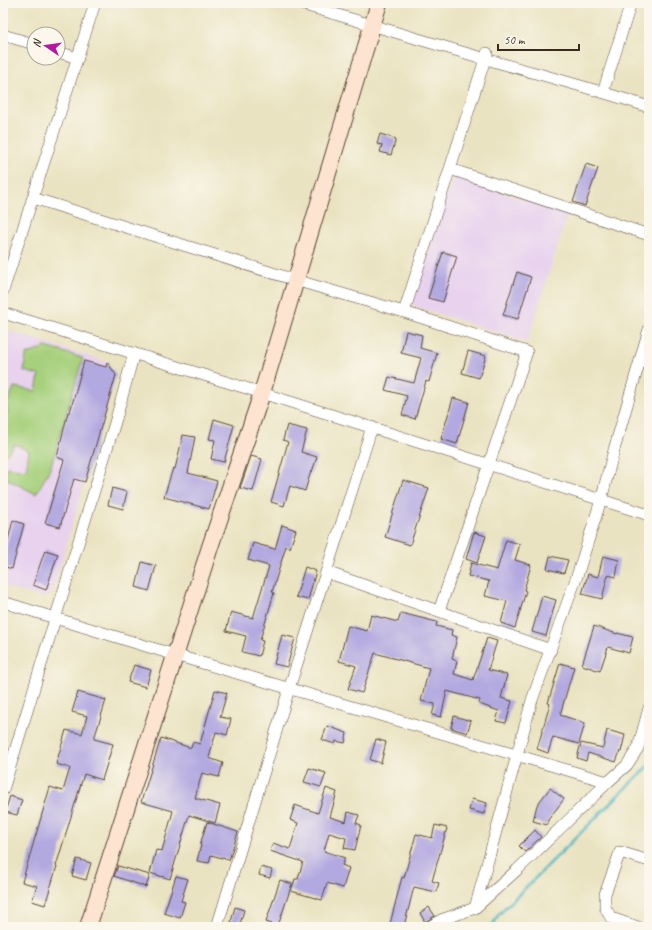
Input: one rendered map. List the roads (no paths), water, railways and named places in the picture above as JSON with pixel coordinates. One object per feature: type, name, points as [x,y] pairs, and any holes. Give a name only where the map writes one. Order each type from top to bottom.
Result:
[{"type":"street","points":[[3,291],[95,3]]},
{"type":"street","points":[[297,3],[486,56],[649,107]]},
{"type":"street","points":[[88,927],[175,656],[262,393],[379,3]]},
{"type":"street","points":[[603,92],[631,3]]},
{"type":"street","points":[[3,35],[26,42]]},
{"type":"street","points":[[66,54],[78,58]]},
{"type":"street","points":[[404,312],[486,56]]},
{"type":"street","points":[[450,169],[649,235]]},
{"type":"street","points":[[32,198],[404,312],[527,352],[439,611]]},
{"type":"street","points":[[3,313],[372,427],[649,515]]},
{"type":"street","points":[[475,908],[532,700],[577,576],[601,500],[649,329]]},
{"type":"street","points":[[3,790],[116,419],[134,353]]},
{"type":"street","points":[[217,927],[289,689],[372,427]]},
{"type":"street","points":[[326,572],[550,650]]},
{"type":"street","points":[[3,602],[55,617],[175,656],[608,782]]},
{"type":"street","points":[[429,927],[441,920],[475,908],[523,865],[627,765],[638,748],[649,708]]},
{"type":"street","points":[[638,927],[611,918],[606,907],[605,894],[620,852],[649,861]]},
{"type":"waterway","points":[[492,927],[498,915],[649,765]]}]
